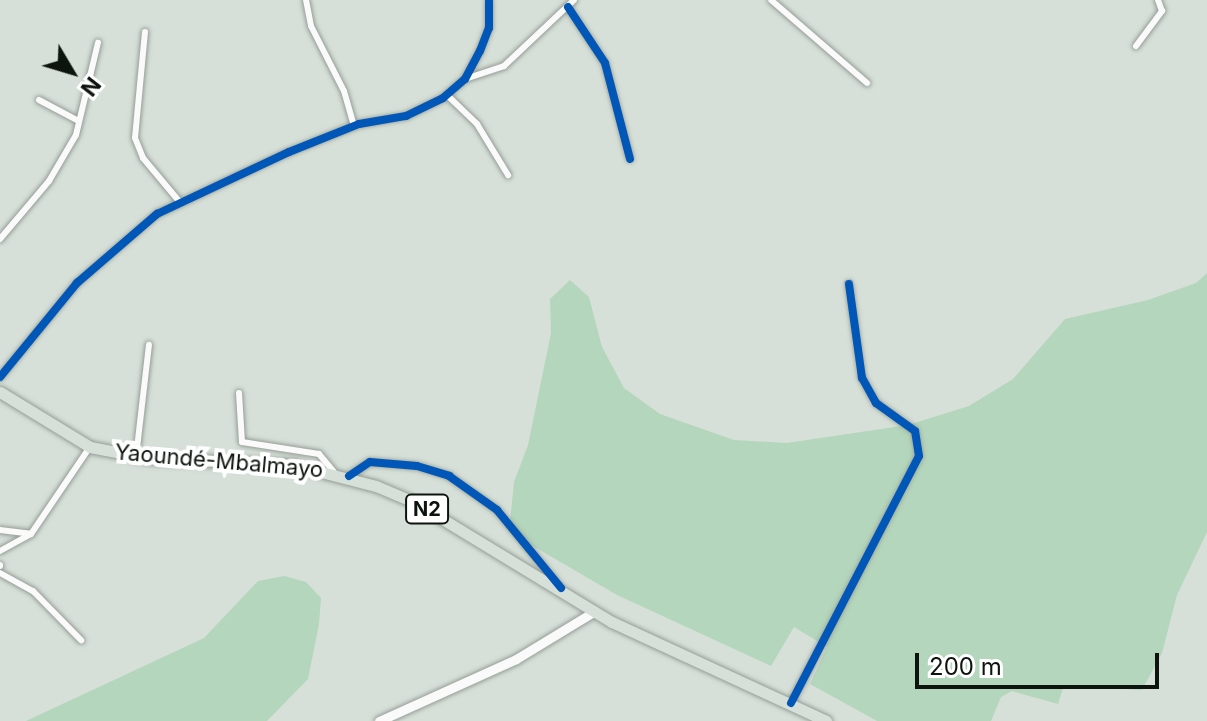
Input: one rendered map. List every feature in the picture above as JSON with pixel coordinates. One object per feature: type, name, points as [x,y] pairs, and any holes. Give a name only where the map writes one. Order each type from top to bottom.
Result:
[{"type":"highway","name":"Yaoundé-Mbalmayo","points":[[0,392],[90,447],[136,457],[334,472],[349,476],[416,503],[595,611],[826,721]]},
{"type":"main road","points":[[379,721],[516,659],[595,611]]},
{"type":"street","points":[[306,0],[311,26],[344,91],[354,126]]},
{"type":"street","points":[[0,377],[77,283],[112,249],[179,201],[354,126],[406,116],[447,95],[465,79],[489,28],[489,0]]},
{"type":"street","points":[[465,79],[504,66],[574,0]]},
{"type":"street","points":[[771,0],[867,83]]},
{"type":"street","points":[[1136,46],[1162,11],[1158,0]]},
{"type":"street","points":[[568,7],[605,63],[630,159]]},
{"type":"street","points":[[145,32],[135,138],[143,158],[179,201]]},
{"type":"street","points":[[0,239],[49,181],[76,135],[77,120],[98,43]]},
{"type":"street","points":[[447,95],[477,124],[508,175]]},
{"type":"street","points":[[39,100],[77,120]]},
{"type":"street","points":[[791,703],[919,456],[915,431],[876,403],[862,378],[849,284]]},
{"type":"street","points":[[136,457],[149,345]]},
{"type":"street","points":[[239,393],[242,442],[319,454],[334,472]]},
{"type":"street","points":[[0,551],[31,534],[90,447]]},
{"type":"street","points":[[349,476],[370,462],[417,466],[449,476],[497,510],[561,588]]},
{"type":"street","points":[[0,530],[31,534]]},
{"type":"street","points":[[0,573],[33,591],[81,640]]},
{"type":"green space","points":[[1207,273],[1207,532],[1177,595],[1162,653],[1142,690],[1071,686],[1063,688],[1058,704],[1012,691],[1001,697],[991,721],[877,721],[810,684],[827,647],[794,627],[771,666],[617,595],[509,532],[514,482],[528,445],[551,333],[550,299],[570,280],[589,297],[602,347],[624,388],[660,414],[734,440],[787,443],[908,425],[969,406],[1013,379],[1065,319],[1148,300],[1196,283]]},
{"type":"green space","points":[[284,576],[306,582],[321,598],[319,624],[308,679],[267,721],[26,721],[204,638],[258,581]]},
{"type":"cycle path","points":[[0,377],[77,283],[157,214],[289,152],[359,124],[406,116],[443,98],[465,79],[480,51],[489,28],[489,0]]},
{"type":"cycle path","points":[[568,7],[605,63],[630,159]]},
{"type":"cycle path","points":[[791,703],[919,456],[915,431],[876,403],[862,378],[849,284]]},
{"type":"cycle path","points":[[349,476],[370,462],[417,466],[449,476],[497,510],[561,588]]}]
